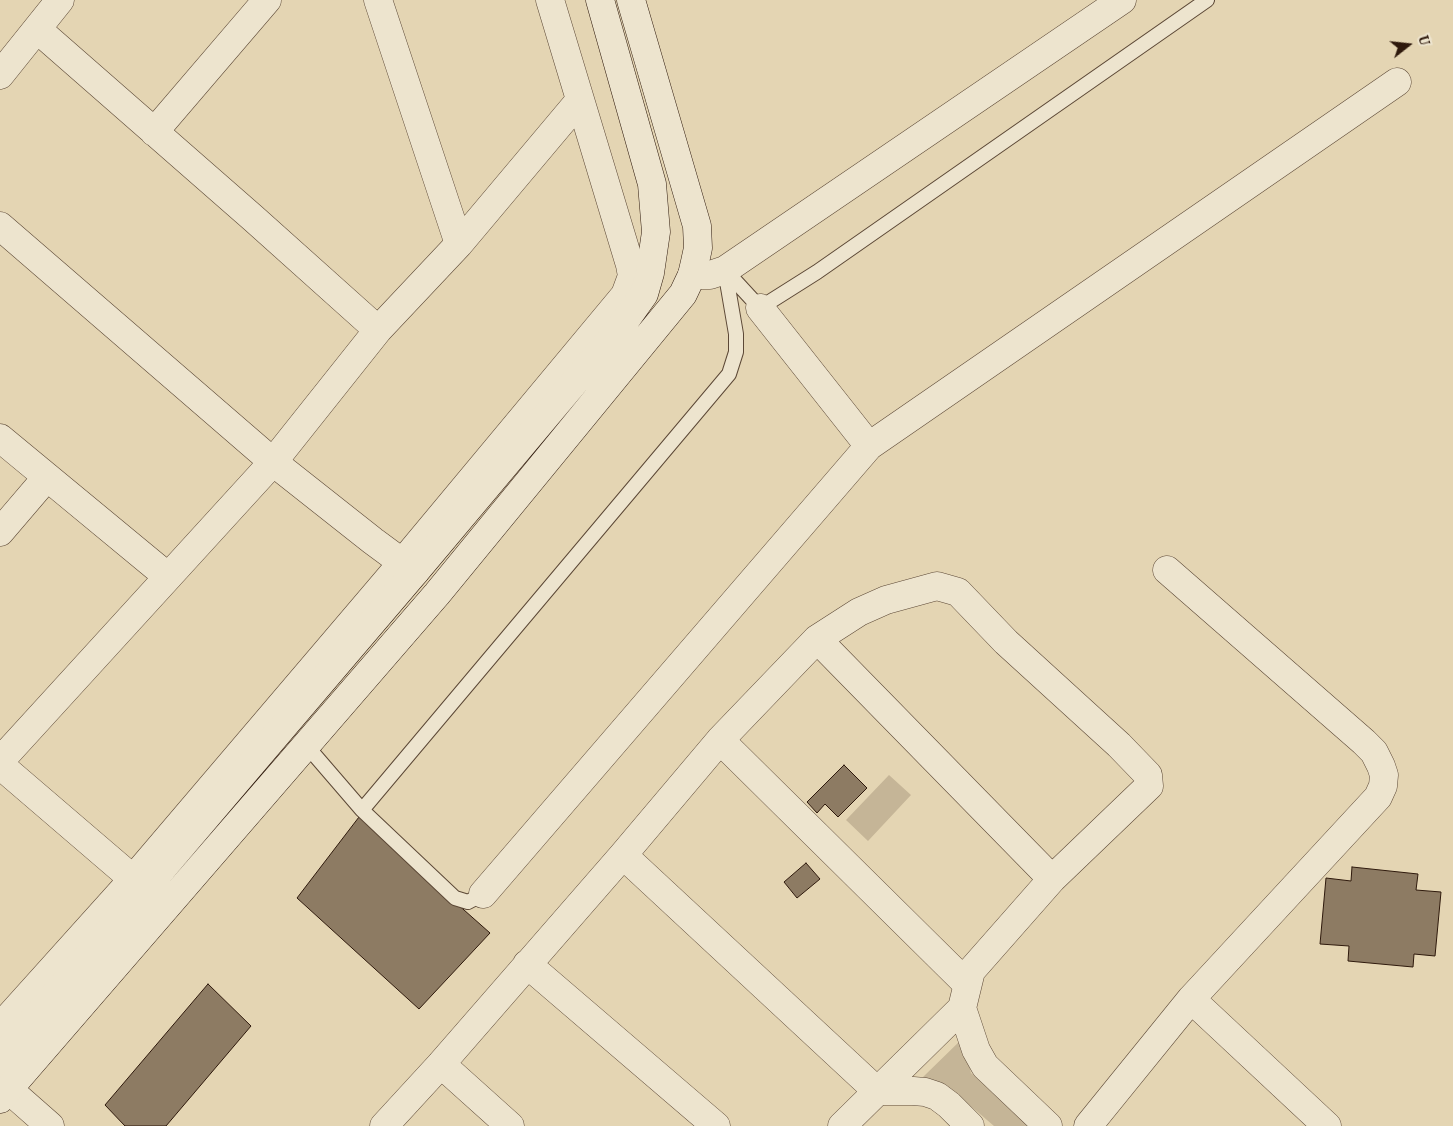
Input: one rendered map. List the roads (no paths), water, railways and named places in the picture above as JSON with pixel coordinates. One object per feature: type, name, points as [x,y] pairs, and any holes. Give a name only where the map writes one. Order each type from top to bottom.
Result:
[{"type":"street","points":[[0,75],[60,0]]},
{"type":"street","points":[[154,132],[267,0]]},
{"type":"street","points":[[378,0],[458,244]]},
{"type":"street","points":[[0,1059],[408,567],[625,294],[630,285],[632,276],[630,265],[550,0]]},
{"type":"street","points":[[0,1027],[633,312],[644,294],[650,273],[656,232],[652,184],[600,0]]},
{"type":"street","points":[[50,1126],[3,1091],[437,594],[684,294],[692,276],[698,248],[697,226],[631,0]]},
{"type":"street","points":[[692,276],[710,275],[725,270],[1122,0]]},
{"type":"street","points":[[37,29],[254,218],[378,330]]},
{"type":"street","points":[[484,894],[870,446],[1397,82]]},
{"type":"street","points":[[133,879],[0,763],[167,576],[273,462],[378,330],[458,244],[580,100]]},
{"type":"street","points":[[0,226],[273,462],[408,567]]},
{"type":"street","points":[[760,308],[870,446]]},
{"type":"street","points":[[0,438],[167,576]]},
{"type":"street","points":[[0,532],[47,477]]},
{"type":"street","points":[[1088,1126],[1191,998],[1378,796],[1383,786],[1384,775],[1381,766],[1374,752],[1364,742],[1167,570]]},
{"type":"street","points":[[384,1126],[441,1064],[623,855],[720,740],[817,639],[859,612],[886,600],[909,592],[937,586],[958,592],[1006,642],[1119,745],[1148,775],[1149,786],[1052,879],[972,971],[965,996],[976,1050],[985,1066],[1048,1126]]},
{"type":"street","points":[[817,639],[1052,879]]},
{"type":"street","points":[[720,740],[965,996]]},
{"type":"street","points":[[623,855],[877,1091],[913,1090],[937,1096],[950,1105],[970,1126]]},
{"type":"street","points":[[527,964],[716,1126]]},
{"type":"street","points":[[842,1126],[965,996]]},
{"type":"street","points":[[1191,998],[1327,1126]]},
{"type":"street","points":[[441,1064],[510,1126]]},
{"type":"lane","points":[[725,270],[760,308],[817,272],[1207,0]]},
{"type":"lane","points":[[362,810],[729,374],[736,352],[736,334],[725,270]]},
{"type":"lane","points":[[306,745],[362,810],[456,898],[468,902],[484,894]]}]
